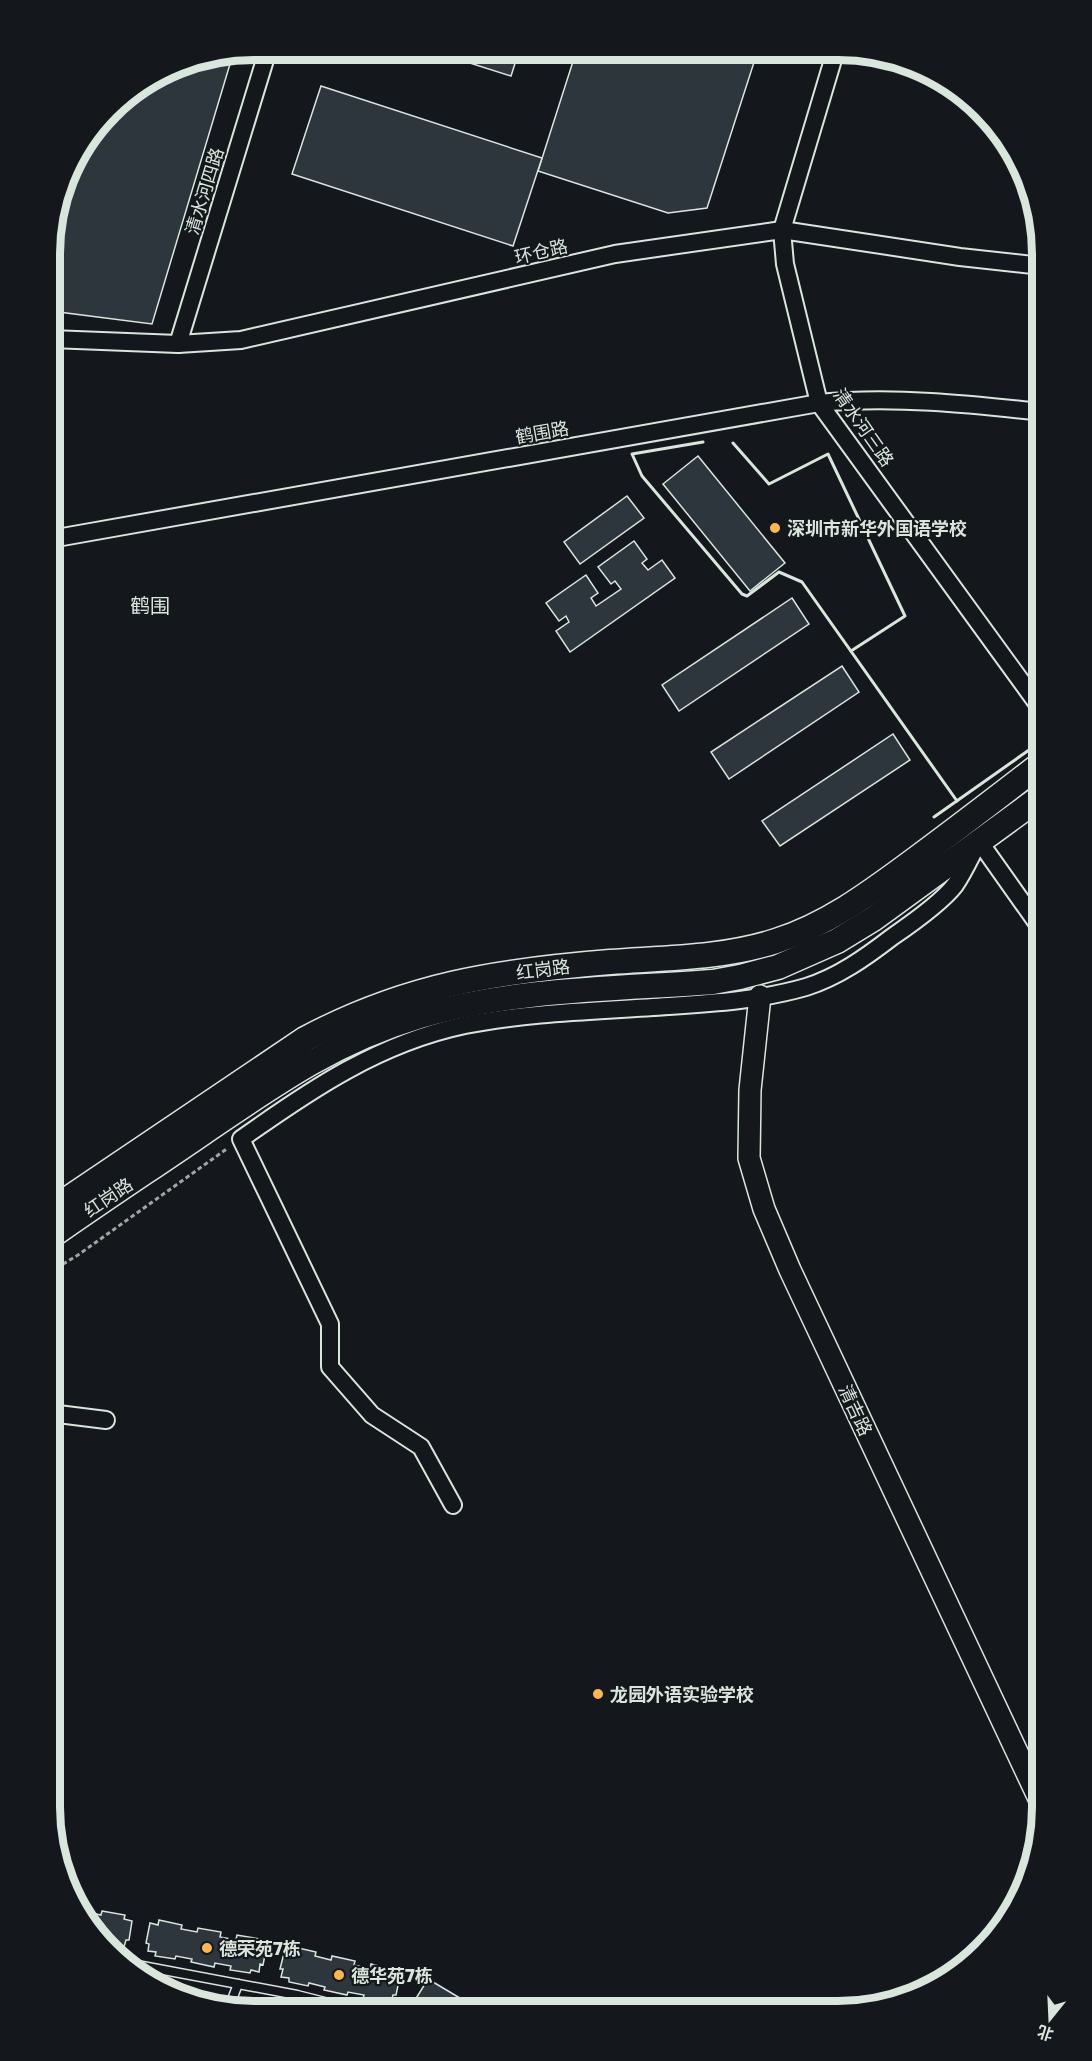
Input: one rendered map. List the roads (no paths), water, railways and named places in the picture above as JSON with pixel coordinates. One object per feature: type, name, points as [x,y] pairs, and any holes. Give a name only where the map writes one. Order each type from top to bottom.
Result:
[{"type":"main road","name":"红岗路","points":[[60,1203],[305,1039],[383,1003],[434,987],[500,974],[752,947],[784,939],[813,927],[862,898],[1032,770]]},
{"type":"main road","name":"红岗路","points":[[60,1230],[285,1077],[322,1055],[359,1038],[419,1017],[477,1003],[536,995],[713,982],[778,967],[818,951],[854,932],[1032,803]]},
{"type":"street","name":"清水河四路","points":[[178,344],[265,60]]},
{"type":"street","name":"清水河三路","points":[[833,60],[782,230],[785,264],[819,403],[1032,696]]},
{"type":"street","name":"环仓路","points":[[60,339],[178,344],[241,340],[615,254],[782,230],[1032,265]]},
{"type":"street","name":"鹤围路","points":[[60,537],[819,403],[860,399],[1032,411]]},
{"type":"street","points":[[453,1505],[421,1448],[372,1414],[330,1367],[330,1324],[241,1139],[304,1094],[349,1068],[379,1053],[433,1033],[537,1015],[753,999],[815,983],[853,965],[905,928],[954,885],[980,842],[1032,916]]},
{"type":"street","name":"清吉路","points":[[760,996],[750,1090],[748,1138],[749,1158],[764,1209],[790,1270],[1032,1784]]},
{"type":"street","points":[[60,1414],[106,1420]]},
{"type":"lane","points":[[144,1966],[325,2001]]},
{"type":"lane","points":[[232,1999],[238,1984]]},
{"type":"place","name":"深圳市新华外国语学校","points":[[775,528]]},
{"type":"place","name":"龙园外语实验学校","points":[[598,1694]]},
{"type":"place","name":"德荣苑7栋","points":[[207,1948]]},
{"type":"place","name":"德华苑7栋","points":[[339,1975]]},
{"type":"district","name":"鹤围","points":[[150,605]]}]
